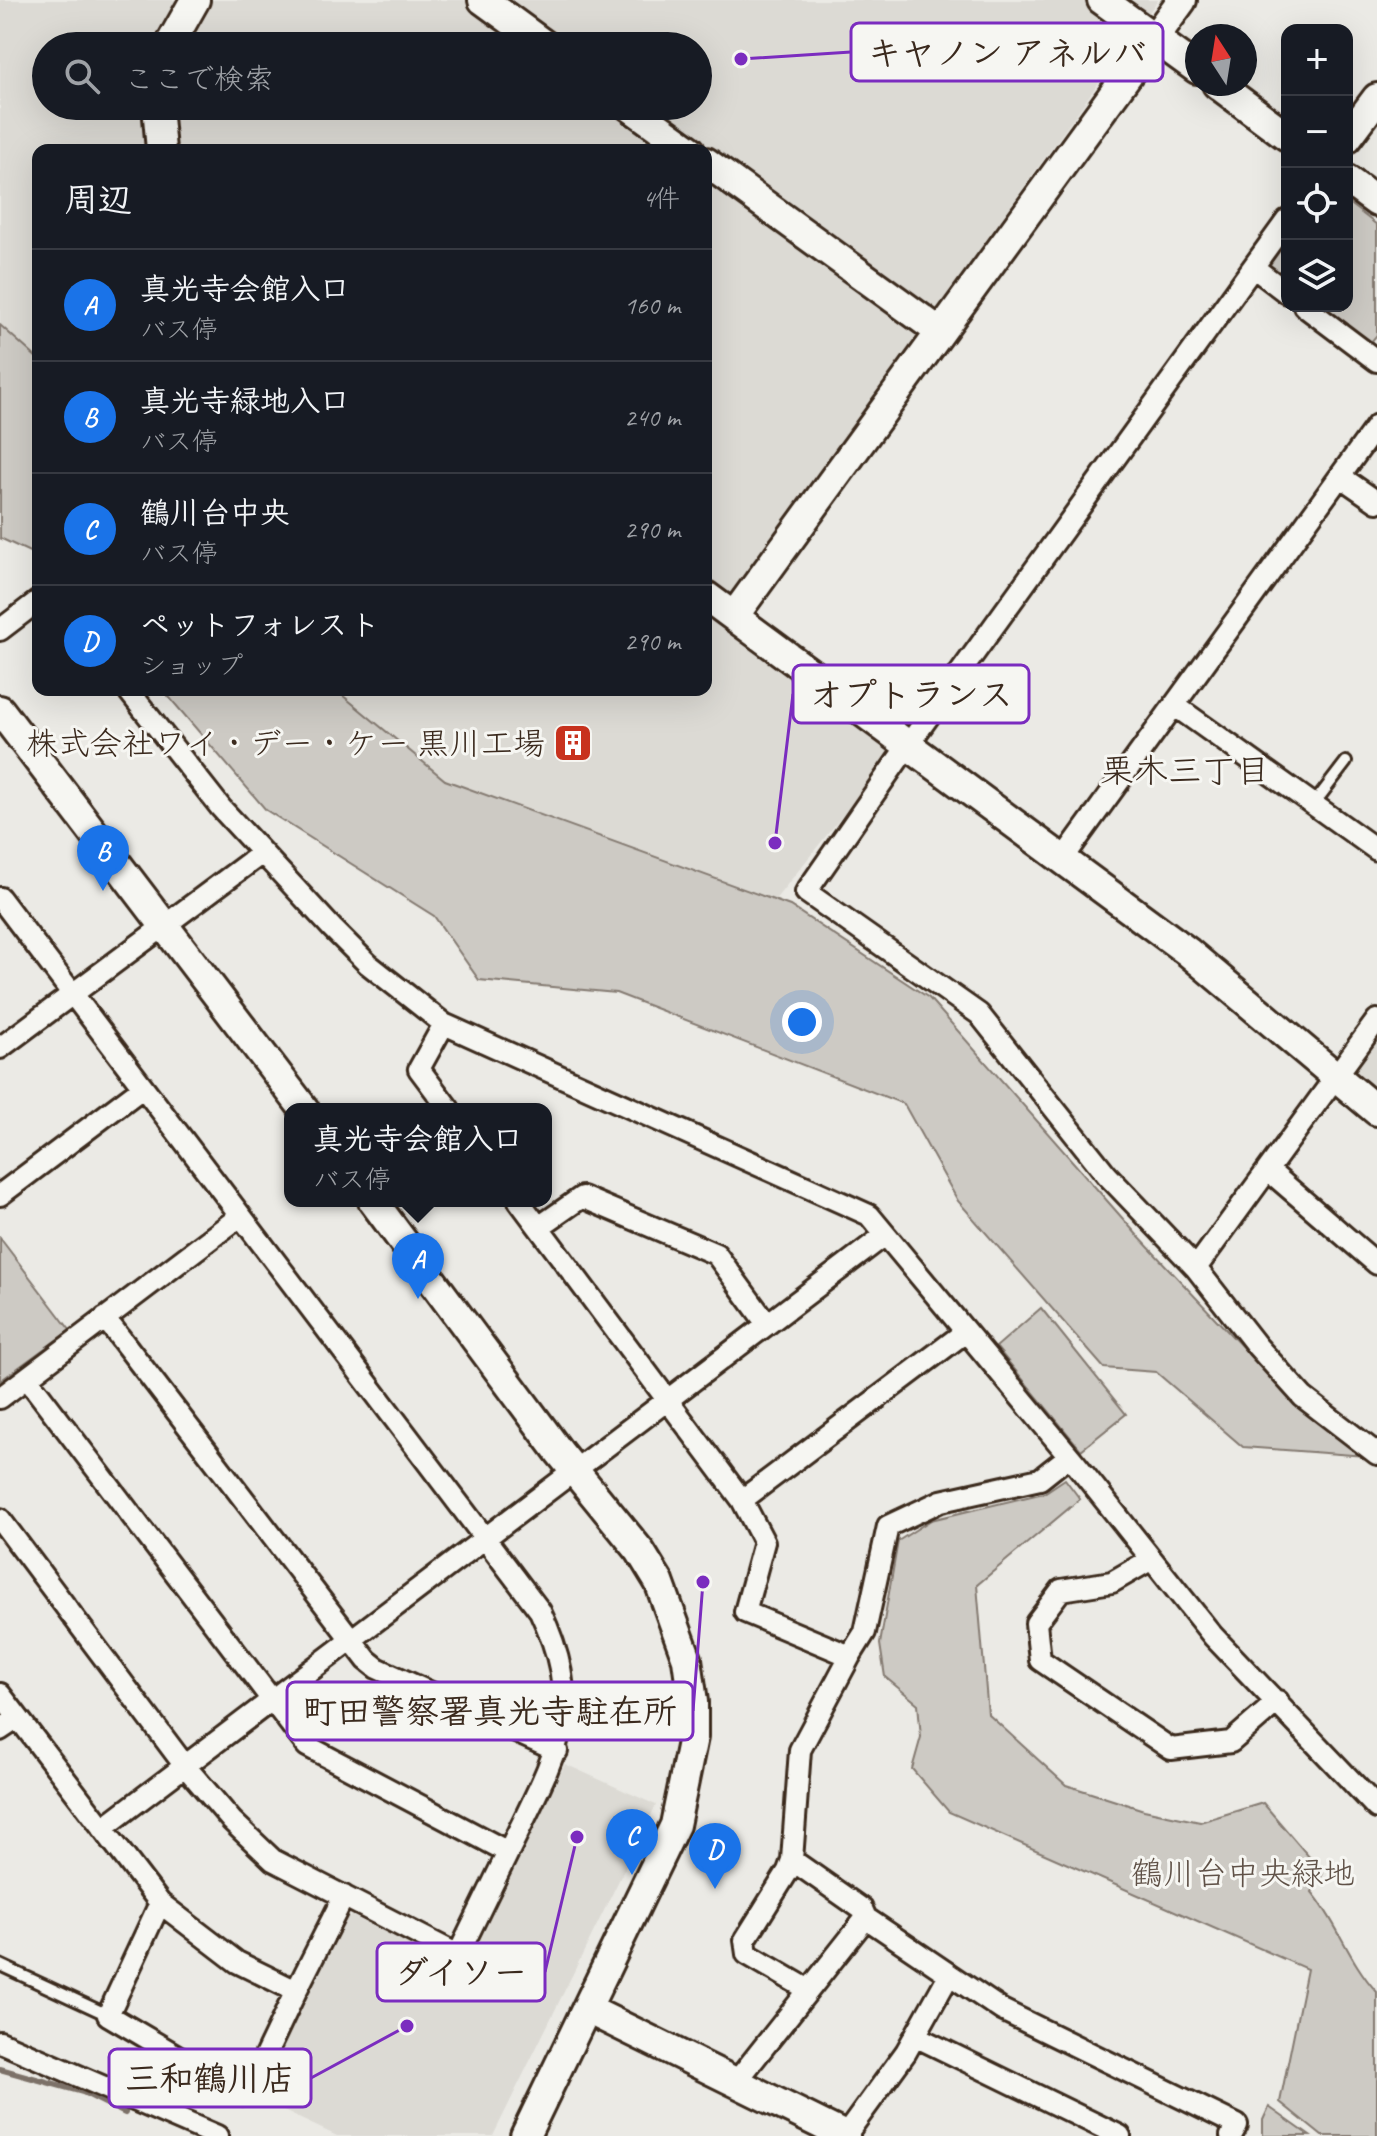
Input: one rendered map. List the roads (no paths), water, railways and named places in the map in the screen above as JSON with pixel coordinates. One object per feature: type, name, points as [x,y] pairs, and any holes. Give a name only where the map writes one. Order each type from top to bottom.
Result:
[{"type":"street","points":[[177,32],[195,0]]},
{"type":"street","points":[[483,0],[527,32]]},
{"type":"street","points":[[1102,0],[1185,60]]},
{"type":"street","points":[[734,616],[1182,0]]},
{"type":"street","points":[[1233,96],[1281,132]]},
{"type":"street","points":[[1353,130],[1377,98]]},
{"type":"street","points":[[158,120],[160,144]]},
{"type":"street","points":[[648,120],[682,144]]},
{"type":"street","points":[[712,166],[940,332]]},
{"type":"street","points":[[1353,184],[1377,202]]},
{"type":"street","points":[[1281,228],[908,745],[806,892],[979,1014],[1107,1175],[1196,1268],[1257,1346],[1303,1397],[1377,1454]]},
{"type":"street","points":[[1253,267],[1281,288]]},
{"type":"street","points":[[1312,312],[1377,361]]},
{"type":"street","points":[[1062,860],[1377,425]]},
{"type":"street","points":[[1341,477],[1377,502]]},
{"type":"street","points":[[712,600],[1188,952],[1377,1111]]},
{"type":"street","points":[[0,630],[32,606]]},
{"type":"street","points":[[133,696],[221,808],[262,853],[368,964],[444,1024],[869,1215],[1213,1636],[1377,1808]]},
{"type":"street","points":[[1174,705],[1377,850]]},
{"type":"street","points":[[0,710],[299,1103]]},
{"type":"street","points":[[0,1048],[262,853]]},
{"type":"street","points":[[0,1519],[185,1766],[232,1821],[273,1860],[458,1955],[557,1751],[563,1697],[551,1635],[540,1611],[1,901]]},
{"type":"street","points":[[1196,1268],[1377,1020]]},
{"type":"street","points":[[444,1024],[419,1069],[444,1103]]},
{"type":"street","points":[[0,1195],[142,1088]]},
{"type":"street","points":[[1268,1170],[1377,1264]]},
{"type":"street","points":[[539,1227],[582,1197],[716,1254],[767,1324]]},
{"type":"street","points":[[377,1207],[573,1470],[640,1551],[659,1582],[687,1659],[693,1702],[688,1773],[675,1825],[525,2136]]},
{"type":"street","points":[[524,1207],[742,1500],[764,1542],[745,1612],[850,1656]]},
{"type":"street","points":[[0,1398],[239,1217]]},
{"type":"street","points":[[103,1828],[885,1235]]},
{"type":"street","points":[[105,1318],[351,1640],[377,1668],[557,1751]]},
{"type":"street","points":[[742,1500],[964,1333]]},
{"type":"street","points":[[27,1378],[307,1746],[508,1852]]},
{"type":"street","points":[[809,1990],[747,1954],[745,1940],[792,1860],[800,1750],[865,1632],[888,1526],[941,1501],[1040,1479],[1069,1456]]},
{"type":"street","points":[[1150,1560],[1112,1582],[1061,1590],[1036,1623],[1040,1660],[1171,1749],[1231,1742],[1278,1701]]},
{"type":"street","points":[[0,1694],[160,1903],[237,1962],[296,1991]]},
{"type":"street","points":[[0,1730],[18,1718]]},
{"type":"street","points":[[792,1860],[862,1909],[866,1918],[1002,2010],[1237,2125],[1231,2136]]},
{"type":"street","points":[[160,1903],[108,2015],[242,2094],[249,2090],[344,1896]]},
{"type":"street","points":[[736,2082],[866,1918]]},
{"type":"street","points":[[587,2009],[845,2136],[915,2036],[949,1975]]},
{"type":"street","points":[[915,2036],[1120,2136]]},
{"type":"street","points":[[0,2042],[217,2136]]},
{"type":"lane","points":[[1313,805],[1346,762]]},
{"type":"lane","points":[[0,1965],[108,2015]]},
{"type":"waterway","points":[[0,2069],[83,2092],[125,2113]]},
{"type":"place","name":"キヤノン アネルバ","points":[[741,59]]},
{"type":"place","name":"株式会社ワイ・デー・ケー 黒川工場","points":[[573,743]]},
{"type":"place","name":"オプトランス","points":[[775,843]]},
{"type":"place","name":"真光寺緑地入口","points":[[103,891]]},
{"type":"place","name":"真光寺会館入口","points":[[418,1299]]},
{"type":"place","name":"町田警察署真光寺駐在所","points":[[703,1582]]},
{"type":"place","name":"ダイソー","points":[[577,1837]]},
{"type":"place","name":"鶴川台中央","points":[[632,1875]]},
{"type":"place","name":"ペットフォレスト","points":[[715,1889]]},
{"type":"place","name":"三和鶴川店","points":[[407,2026]]},
{"type":"district","name":"栗木三丁目","points":[[1185,770]]},
{"type":"park label","name":"鶴川台中央緑地","points":[[1243,1873]]}]
